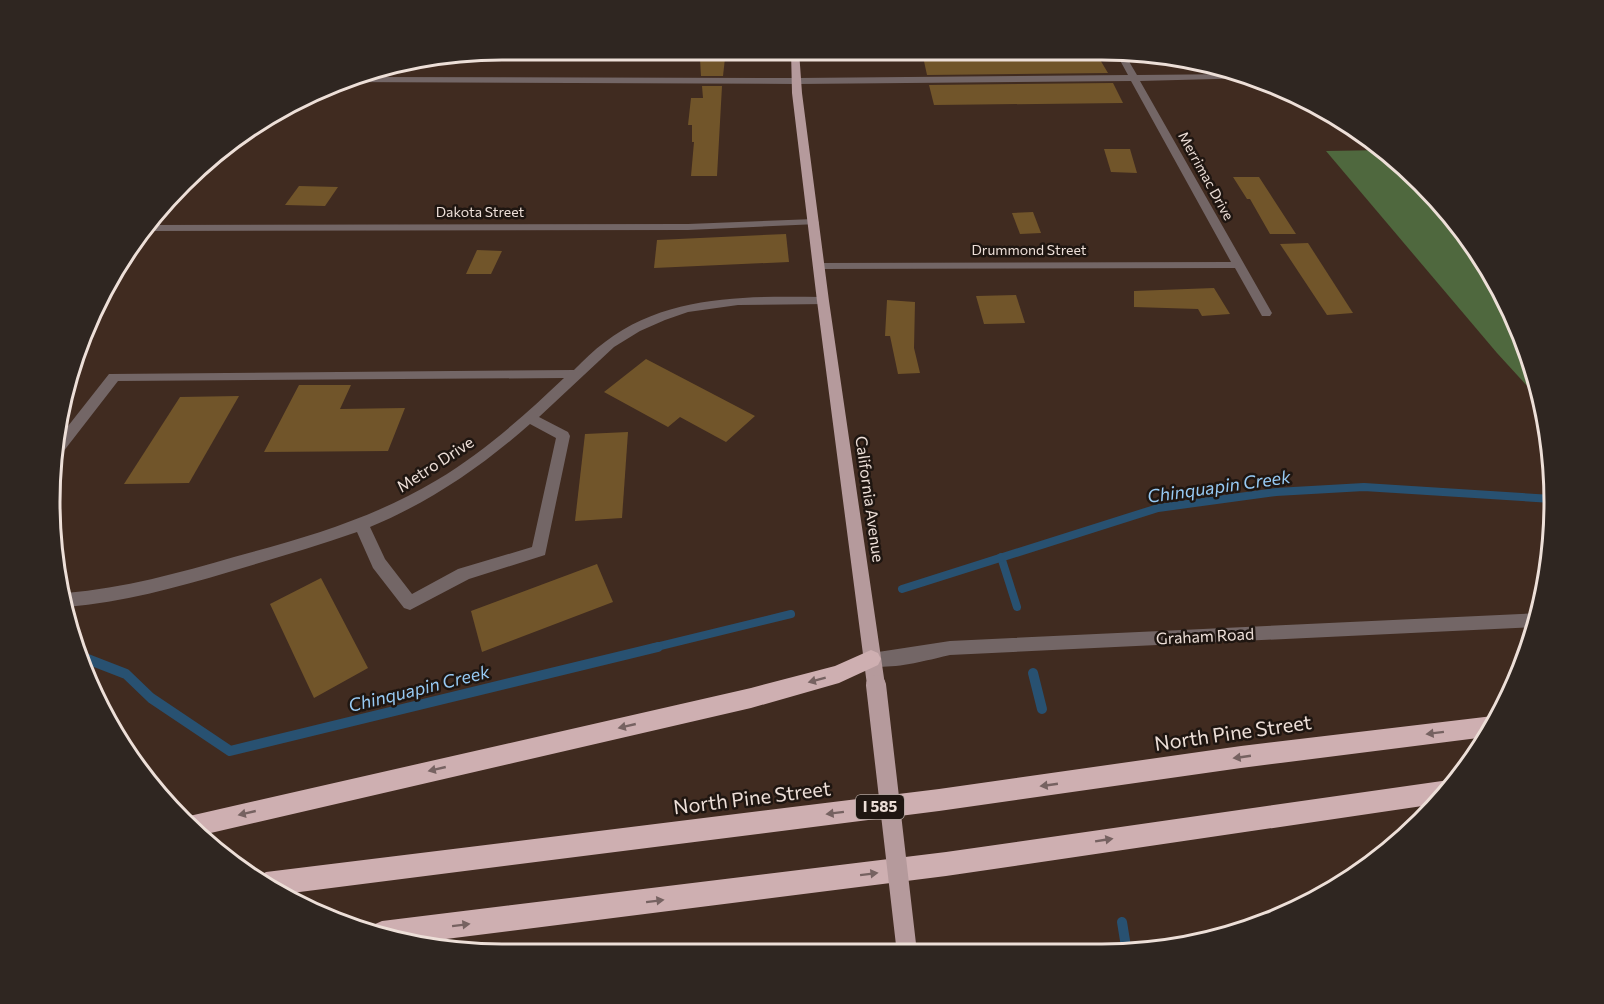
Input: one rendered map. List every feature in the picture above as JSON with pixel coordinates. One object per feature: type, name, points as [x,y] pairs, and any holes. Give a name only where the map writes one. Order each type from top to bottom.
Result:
[{"type":"highway","points":[[199,824],[751,698],[839,674],[871,658]]},
{"type":"highway","name":"North Pine Street","points":[[277,883],[939,800],[1241,757],[1482,727]]},
{"type":"highway","points":[[399,932],[946,864],[1435,792]]},
{"type":"main road","name":"California Avenue","points":[[796,60],[797,93],[876,685],[906,944]]},
{"type":"street","name":"Merrimac Drive","points":[[1124,61],[1266,313]]},
{"type":"street","points":[[370,80],[797,81],[1224,77]]},
{"type":"street","name":"Dakota Street","points":[[155,228],[688,227],[814,222]]},
{"type":"street","name":"Drummond Street","points":[[819,266],[1239,265]]},
{"type":"street","name":"Metro Drive","points":[[71,599],[128,592],[179,580],[329,537],[361,525],[430,492],[472,465],[614,341],[659,315],[689,307],[720,303],[823,301]]},
{"type":"street","points":[[65,440],[114,377],[576,374]]},
{"type":"street","points":[[361,525],[380,562],[410,603],[464,574],[539,551],[563,436],[528,417]]},
{"type":"street","name":"Graham Road","points":[[871,658],[900,657],[950,648],[1528,621]]},
{"type":"green space","points":[[1370,150],[1415,189],[1453,233],[1470,256],[1498,307],[1521,360],[1529,388],[1497,353],[1326,151]]},
{"type":"building","points":[[700,60],[725,60],[723,76],[701,76]]},
{"type":"building","points":[[924,60],[1100,60],[1108,73],[927,75]]},
{"type":"building","points":[[1113,83],[1123,103],[934,105],[929,85]]},
{"type":"building","points":[[702,86],[722,86],[717,176],[691,176],[694,142],[692,142],[692,125],[688,125],[691,98],[703,98]]},
{"type":"building","points":[[1104,149],[1130,149],[1137,173],[1111,172]]},
{"type":"building","points":[[1233,177],[1259,177],[1296,234],[1270,234],[1250,199],[1247,199]]},
{"type":"building","points":[[299,186],[338,187],[325,206],[285,205]]},
{"type":"building","points":[[1033,212],[1041,233],[1020,234],[1012,213]]},
{"type":"building","points":[[786,234],[789,262],[654,268],[657,240]]},
{"type":"building","points":[[1308,243],[1353,313],[1327,315],[1280,244]]},
{"type":"building","points":[[477,250],[502,251],[491,274],[466,274]]},
{"type":"building","points":[[1214,288],[1230,314],[1202,316],[1198,309],[1134,307],[1134,291]]},
{"type":"building","points":[[1016,295],[1025,323],[984,324],[976,296]]},
{"type":"building","points":[[887,300],[915,302],[914,348],[920,373],[898,374],[890,336],[885,336]]},
{"type":"building","points":[[646,359],[755,416],[726,442],[680,417],[668,427],[604,392]]},
{"type":"building","points":[[299,385],[351,385],[340,409],[405,408],[388,451],[264,452]]},
{"type":"building","points":[[239,396],[189,483],[124,484],[180,397]]},
{"type":"building","points":[[628,432],[622,518],[575,521],[585,434]]},
{"type":"building","points":[[597,564],[613,602],[482,652],[471,611]]},
{"type":"building","points":[[321,578],[368,668],[314,698],[270,604]]},
{"type":"waterway","name":"Chinquapin Creek","points":[[1001,558],[1158,508],[1276,492],[1364,487],[1544,498]]},
{"type":"waterway","name":"Chinquapin Creek","points":[[902,589],[1001,558]]},
{"type":"waterway","points":[[1001,558],[1017,607]]},
{"type":"waterway","name":"Chinquapin Creek","points":[[652,648],[791,614]]},
{"type":"waterway","name":"Chinquapin Creek","points":[[89,660],[126,674],[151,698],[230,751],[658,647]]},
{"type":"waterway","points":[[1033,673],[1042,709]]},
{"type":"waterway","points":[[1122,922],[1125,943]]}]
